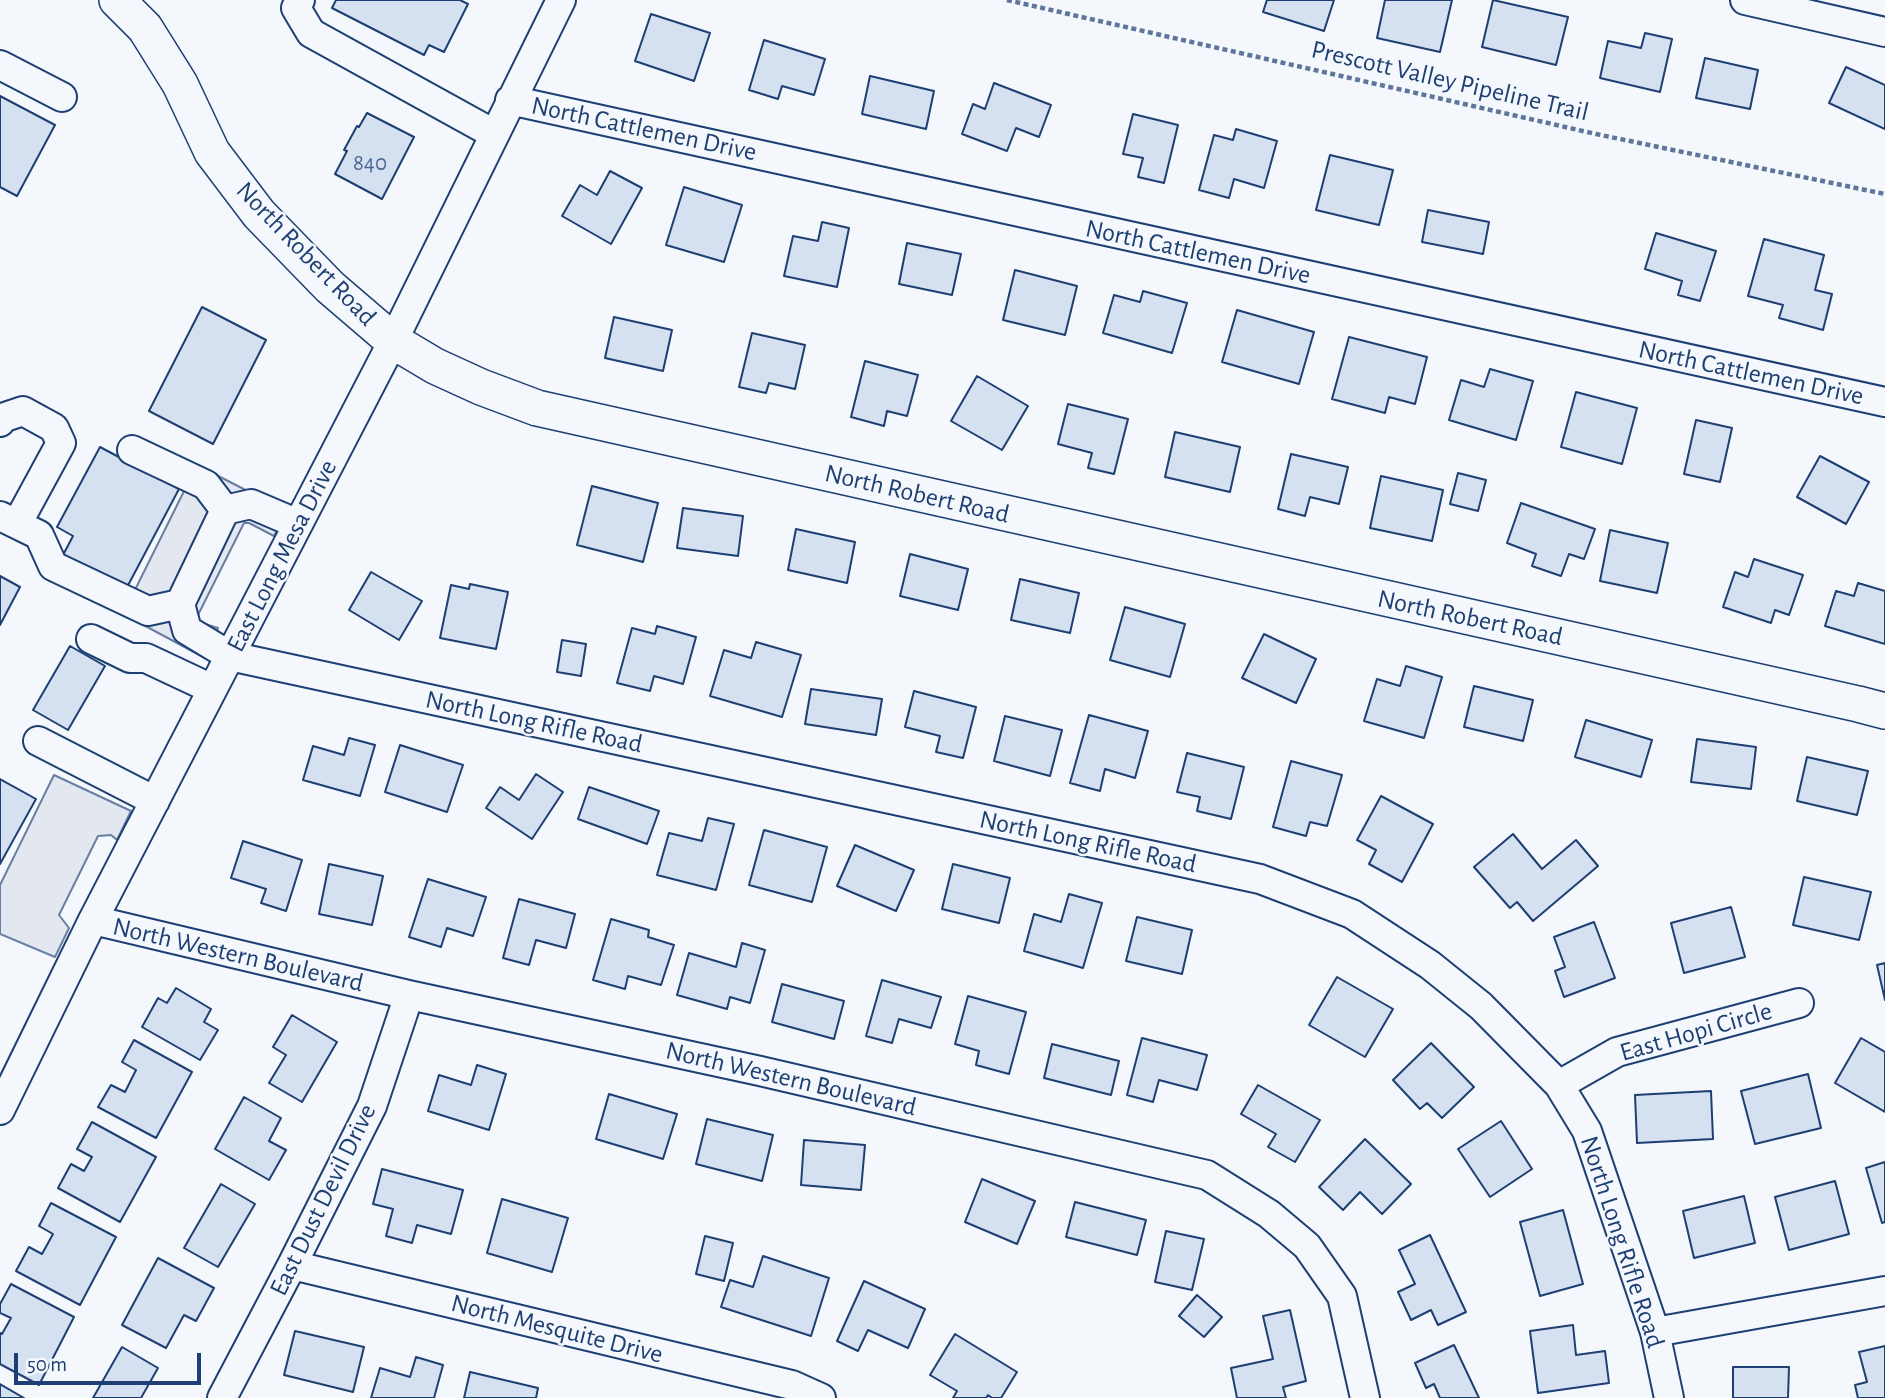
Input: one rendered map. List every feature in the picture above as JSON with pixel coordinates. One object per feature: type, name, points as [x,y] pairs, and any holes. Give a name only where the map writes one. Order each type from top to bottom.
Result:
[{"type":"main road","name":"North Robert Road","points":[[117,0],[145,28],[180,84],[212,152],[259,214],[330,287],[393,341],[435,366],[481,387],[537,408],[1885,711]]},
{"type":"street","points":[[300,0],[296,8],[311,33],[494,134]]},
{"type":"street","points":[[1745,0],[1885,32]]},
{"type":"street","name":"East Long Mesa Drive","points":[[0,1110],[93,920],[393,341],[510,100],[552,3]]},
{"type":"street","points":[[0,65],[62,97]]},
{"type":"street","name":"North Cattlemen Drive","points":[[510,100],[1885,402]]},
{"type":"street","points":[[0,422],[2,418],[23,411],[54,428],[61,443],[9,520],[39,535],[52,566],[148,611],[180,604],[225,510]]},
{"type":"street","points":[[132,450],[206,485],[225,510]]},
{"type":"street","points":[[225,510],[251,504],[298,524]]},
{"type":"street","name":"North Long Rifle Road","points":[[180,604],[187,630],[230,656],[1260,879],[1352,915],[1430,965],[1481,1006],[1559,1085],[1587,1131],[1655,1332],[1669,1398]]},
{"type":"street","points":[[91,639],[130,657],[146,658],[212,689]]},
{"type":"street","points":[[38,741],[155,801]]},
{"type":"street","name":"North Western Boulevard","points":[[93,920],[408,995],[760,1071],[1208,1175],[1269,1214],[1307,1246],[1342,1296],[1365,1398]]},
{"type":"street","name":"East Dust Devil Drive","points":[[222,1398],[372,1106],[408,995]]},
{"type":"street","name":"East Hopi Circle","points":[[1559,1085],[1617,1052],[1799,1003]]},
{"type":"street","name":"North Mesquite Drive","points":[[292,1265],[792,1385],[821,1398]]},
{"type":"street","points":[[1655,1332],[1885,1291]]},
{"type":"path","name":"Prescott Valley Pipeline Trail","points":[[1007,0],[1596,134],[1885,194]]},
{"type":"shaded area","points":[[197,465],[265,500],[290,505],[274,536],[244,523],[196,619],[218,628],[205,658],[123,614]]},
{"type":"shaded area","points":[[54,775],[131,811],[117,840],[111,835],[98,836],[59,915],[69,928],[55,957],[0,934],[0,885]]},
{"type":"building","points":[[336,0],[460,0],[468,4],[444,52],[429,45],[424,55],[332,8]]},
{"type":"building","points":[[1267,0],[1334,0],[1324,31],[1263,12]]},
{"type":"building","points":[[1385,0],[1452,0],[1440,52],[1377,38]]},
{"type":"building","points":[[1493,0],[1568,17],[1556,65],[1482,47]]},
{"type":"building","points":[[651,14],[710,33],[694,81],[635,61]]},
{"type":"building","points":[[1645,33],[1672,39],[1660,92],[1600,78],[1608,41],[1641,48]]},
{"type":"building","points":[[764,40],[825,59],[814,95],[782,86],[778,99],[749,90]]},
{"type":"building","points":[[1705,58],[1758,70],[1750,109],[1696,98]]},
{"type":"building","points":[[1846,67],[1885,85],[1885,129],[1829,103]]},
{"type":"building","points":[[870,76],[934,91],[926,129],[862,114]]},
{"type":"building","points":[[994,83],[1051,105],[1039,137],[1016,128],[1007,151],[962,134],[973,104],[985,109]]},
{"type":"building","points":[[0,96],[55,125],[17,196],[0,187]]},
{"type":"building","points":[[367,113],[414,137],[382,199],[335,174],[347,151],[344,150]]},
{"type":"building","points":[[1133,114],[1178,125],[1164,183],[1138,177],[1143,158],[1123,154]]},
{"type":"building","points":[[1236,129],[1277,141],[1264,188],[1234,179],[1229,198],[1199,190],[1214,135],[1233,140]]},
{"type":"building","points":[[1330,155],[1393,170],[1379,225],[1316,210]]},
{"type":"building","points":[[610,171],[642,188],[611,244],[562,216],[580,185],[597,195]]},
{"type":"building","points":[[684,187],[742,205],[724,262],[666,245]]},
{"type":"building","points":[[1428,210],[1489,222],[1483,254],[1422,242]]},
{"type":"building","points":[[822,222],[849,228],[837,287],[784,276],[793,236],[818,241]]},
{"type":"building","points":[[1656,233],[1716,251],[1700,301],[1678,295],[1682,281],[1645,269]]},
{"type":"building","points":[[1764,239],[1824,255],[1815,290],[1832,294],[1823,330],[1779,318],[1783,305],[1748,296]]},
{"type":"building","points":[[907,243],[961,254],[952,295],[899,284]]},
{"type":"building","points":[[1015,270],[1077,286],[1065,335],[1003,320]]},
{"type":"building","points":[[1143,291],[1187,303],[1172,353],[1103,333],[1114,295],[1140,302]]},
{"type":"building","points":[[202,307],[266,340],[213,444],[149,411]]},
{"type":"building","points":[[1237,310],[1314,332],[1299,384],[1222,362]]},
{"type":"building","points":[[614,317],[672,330],[663,371],[605,358]]},
{"type":"building","points":[[752,333],[805,345],[795,389],[769,383],[766,393],[739,387]]},
{"type":"building","points":[[1349,337],[1427,357],[1415,404],[1389,397],[1385,413],[1332,399]]},
{"type":"building","points":[[865,361],[918,375],[907,416],[887,411],[884,426],[851,417]]},
{"type":"building","points":[[1490,369],[1533,381],[1516,440],[1449,420],[1461,380],[1484,387]]},
{"type":"building","points":[[977,376],[1028,406],[1002,450],[951,421]]},
{"type":"building","points":[[1576,392],[1637,408],[1622,464],[1561,447]]},
{"type":"building","points":[[1068,404],[1128,419],[1114,474],[1088,468],[1092,453],[1058,444]]},
{"type":"building","points":[[1696,420],[1732,428],[1720,482],[1684,474]]},
{"type":"building","points":[[1175,432],[1240,447],[1230,492],[1165,477]]},
{"type":"building","points":[[100,447],[179,489],[125,591],[62,557],[73,536],[57,527]]},
{"type":"building","points":[[1291,454],[1348,467],[1339,504],[1310,497],[1305,516],[1278,509]]},
{"type":"building","points":[[1820,456],[1869,482],[1846,524],[1797,497]]},
{"type":"building","points":[[1458,473],[1486,480],[1478,511],[1450,504]]},
{"type":"building","points":[[1381,476],[1443,490],[1432,541],[1370,528]]},
{"type":"building","points":[[592,486],[658,503],[643,562],[577,545]]},
{"type":"building","points":[[1521,503],[1595,529],[1584,559],[1569,554],[1561,576],[1532,566],[1536,554],[1507,543]]},
{"type":"building","points":[[683,508],[743,516],[738,556],[677,548]]},
{"type":"building","points":[[796,529],[855,542],[847,583],[788,570]]},
{"type":"building","points":[[1610,530],[1668,543],[1657,593],[1600,581]]},
{"type":"building","points":[[910,554],[968,569],[958,610],[900,596]]},
{"type":"building","points":[[1754,559],[1803,575],[1789,615],[1775,610],[1771,623],[1723,607],[1735,572],[1748,577]]},
{"type":"building","points":[[371,572],[422,601],[399,640],[349,610]]},
{"type":"building","points":[[0,576],[20,587],[0,625]]},
{"type":"building","points":[[1020,579],[1079,593],[1070,633],[1011,620]]},
{"type":"building","points":[[1858,583],[1885,591],[1885,644],[1825,626],[1836,591],[1854,596]]},
{"type":"building","points":[[470,584],[508,592],[496,649],[440,638],[451,585],[469,589]]},
{"type":"building","points":[[1125,607],[1185,624],[1170,677],[1110,660]]},
{"type":"building","points":[[657,626],[696,637],[683,684],[654,676],[650,691],[617,683],[632,628],[655,634]]},
{"type":"building","points":[[1264,634],[1316,659],[1296,703],[1242,678]]},
{"type":"building","points":[[562,640],[586,644],[581,676],[557,672]]},
{"type":"building","points":[[756,642],[801,655],[782,717],[710,696],[724,650],[751,658]]},
{"type":"building","points":[[70,646],[105,666],[68,730],[33,710]]},
{"type":"building","points":[[1406,666],[1442,677],[1424,738],[1364,721],[1377,679],[1400,686]]},
{"type":"building","points":[[1474,686],[1533,700],[1523,741],[1464,727]]},
{"type":"building","points":[[811,689],[882,699],[876,735],[805,724]]},
{"type":"building","points":[[914,691],[976,707],[963,758],[936,752],[940,736],[905,727]]},
{"type":"building","points":[[1089,715],[1148,731],[1135,778],[1105,769],[1100,791],[1070,783]]},
{"type":"building","points":[[1005,716],[1062,730],[1050,776],[994,761]]},
{"type":"building","points":[[1586,720],[1652,740],[1641,777],[1575,757]]},
{"type":"building","points":[[349,738],[375,745],[360,796],[303,780],[313,746],[344,755]]},
{"type":"building","points":[[1697,739],[1756,747],[1751,789],[1691,782]]},
{"type":"building","points":[[400,745],[463,765],[447,812],[385,792]]},
{"type":"building","points":[[1187,753],[1244,767],[1231,819],[1197,811],[1200,797],[1177,792]]},
{"type":"building","points":[[1807,757],[1868,771],[1857,815],[1797,801]]},
{"type":"building","points":[[1291,761],[1342,775],[1327,826],[1310,822],[1306,836],[1273,827]]},
{"type":"building","points":[[536,774],[563,792],[532,839],[486,808],[500,787],[519,800]]},
{"type":"building","points":[[0,779],[36,799],[0,864]]},
{"type":"building","points":[[589,787],[659,811],[647,844],[578,819]]},
{"type":"building","points":[[1381,796],[1433,824],[1402,882],[1369,864],[1376,850],[1357,840]]},
{"type":"building","points":[[708,818],[734,824],[716,890],[657,875],[669,833],[702,841]]},
{"type":"building","points":[[764,830],[827,847],[812,902],[749,885]]},
{"type":"building","points":[[1513,834],[1542,869],[1576,840],[1598,866],[1533,921],[1517,902],[1510,908],[1474,867]]},
{"type":"building","points":[[243,841],[302,860],[286,911],[261,903],[266,889],[231,878]]},
{"type":"building","points":[[855,845],[914,870],[896,911],[837,886]]},
{"type":"building","points":[[329,864],[383,876],[372,925],[319,914]]},
{"type":"building","points":[[953,864],[1010,878],[999,923],[942,909]]},
{"type":"building","points":[[1804,877],[1871,892],[1859,940],[1793,925]]},
{"type":"building","points":[[428,879],[486,897],[473,936],[447,928],[441,947],[409,937]]},
{"type":"building","points":[[1069,894],[1102,903],[1083,968],[1024,951],[1034,914],[1061,922]]},
{"type":"building","points":[[519,899],[575,914],[566,948],[536,940],[529,965],[503,958]]},
{"type":"building","points":[[1731,907],[1745,957],[1684,973],[1671,923]]},
{"type":"building","points":[[1137,917],[1192,930],[1182,974],[1126,961]]},
{"type":"building","points":[[611,919],[649,930],[648,937],[674,945],[661,985],[628,976],[625,989],[593,980]]},
{"type":"building","points":[[1594,922],[1615,978],[1564,997],[1555,971],[1565,967],[1554,937]]},
{"type":"building","points":[[742,943],[765,950],[750,1003],[730,997],[727,1009],[677,995],[689,953],[736,967]]},
{"type":"building","points":[[1885,963],[1885,1000],[1877,965]]},
{"type":"building","points":[[1337,977],[1393,1009],[1365,1057],[1309,1025]]},
{"type":"building","points":[[882,980],[941,997],[931,1028],[899,1019],[892,1043],[866,1036]]},
{"type":"building","points":[[782,984],[844,1001],[834,1039],[772,1022]]},
{"type":"building","points":[[176,988],[211,1009],[204,1022],[218,1030],[200,1060],[142,1027],[158,998],[167,1003]]},
{"type":"building","points":[[968,996],[1026,1012],[1009,1074],[976,1065],[979,1051],[955,1044]]},
{"type":"building","points":[[292,1015],[337,1042],[302,1102],[269,1083],[286,1055],[273,1047]]},
{"type":"building","points":[[1142,1038],[1207,1055],[1197,1090],[1159,1080],[1153,1102],[1127,1095]]},
{"type":"building","points":[[1861,1038],[1885,1052],[1885,1112],[1835,1083]]},
{"type":"building","points":[[134,1040],[192,1072],[156,1138],[98,1107],[111,1085],[125,1092],[136,1070],[122,1062]]},
{"type":"building","points":[[1431,1043],[1474,1087],[1442,1118],[1427,1103],[1420,1109],[1393,1080]]},
{"type":"building","points":[[1052,1044],[1119,1061],[1111,1095],[1044,1078]]},
{"type":"building","points":[[477,1065],[506,1074],[489,1130],[428,1111],[439,1075],[471,1085]]},
{"type":"building","points":[[1808,1074],[1821,1128],[1755,1144],[1741,1091]]},
{"type":"building","points":[[1258,1085],[1320,1120],[1295,1162],[1268,1147],[1276,1134],[1241,1114]]},
{"type":"building","points":[[1711,1091],[1713,1139],[1637,1143],[1635,1095]]},
{"type":"building","points":[[609,1094],[677,1114],[663,1159],[596,1139]]},
{"type":"building","points":[[244,1097],[281,1118],[269,1141],[286,1150],[269,1180],[215,1149]]},
{"type":"building","points":[[707,1119],[773,1135],[762,1181],[696,1164]]},
{"type":"building","points":[[1501,1121],[1532,1169],[1490,1197],[1458,1149]]},
{"type":"building","points":[[92,1122],[156,1157],[120,1222],[58,1188],[71,1164],[84,1171],[92,1157],[77,1149]]},
{"type":"building","points":[[1365,1139],[1411,1184],[1382,1214],[1360,1192],[1343,1210],[1319,1187]]},
{"type":"building","points":[[804,1140],[865,1145],[861,1190],[801,1185]]},
{"type":"building","points":[[1885,1162],[1885,1222],[1882,1223],[1866,1168]]},
{"type":"building","points":[[382,1169],[463,1190],[451,1234],[417,1225],[412,1243],[386,1236],[393,1209],[373,1204]]},
{"type":"building","points":[[982,1179],[1035,1201],[1017,1244],[965,1222]]},
{"type":"building","points":[[1835,1181],[1849,1234],[1789,1250],[1775,1197]]},
{"type":"building","points":[[221,1184],[255,1204],[218,1267],[184,1248]]},
{"type":"building","points":[[1744,1196],[1755,1243],[1694,1258],[1683,1211]]},
{"type":"building","points":[[502,1199],[568,1218],[552,1272],[487,1253]]},
{"type":"building","points":[[1075,1202],[1146,1220],[1137,1255],[1066,1237]]},
{"type":"building","points":[[51,1203],[116,1237],[80,1305],[16,1271],[29,1247],[42,1254],[53,1234],[39,1226]]},
{"type":"building","points":[[1563,1210],[1583,1284],[1540,1296],[1520,1222]]},
{"type":"building","points":[[1166,1231],[1204,1239],[1192,1290],[1155,1282]]},
{"type":"building","points":[[1430,1235],[1466,1312],[1438,1325],[1431,1310],[1411,1320],[1398,1292],[1415,1284],[1399,1250]]},
{"type":"building","points":[[705,1236],[733,1243],[724,1281],[696,1274]]},
{"type":"building","points":[[763,1256],[829,1278],[811,1336],[721,1307],[730,1280],[753,1287]]},
{"type":"building","points":[[158,1258],[214,1288],[196,1321],[184,1315],[166,1348],[122,1325]]},
{"type":"building","points":[[864,1281],[925,1309],[908,1348],[868,1330],[858,1351],[837,1341]]},
{"type":"building","points":[[11,1284],[74,1317],[39,1385],[0,1364],[0,1333],[2,1334],[11,1318],[0,1313],[0,1304]]},
{"type":"building","points":[[1197,1295],[1222,1317],[1204,1337],[1179,1316]]},
{"type":"building","points":[[1290,1310],[1306,1381],[1283,1387],[1286,1398],[1237,1398],[1231,1368],[1273,1359],[1263,1316]]},
{"type":"building","points":[[1573,1325],[1576,1355],[1605,1351],[1609,1383],[1538,1393],[1530,1331]]},
{"type":"building","points":[[295,1331],[364,1347],[353,1392],[284,1375]]},
{"type":"building","points":[[955,1334],[1017,1372],[1001,1398],[988,1395],[986,1398],[953,1398],[957,1391],[930,1375]]},
{"type":"building","points":[[1454,1345],[1479,1398],[1440,1398],[1434,1384],[1426,1388],[1415,1363]]},
{"type":"building","points":[[1885,1346],[1885,1398],[1858,1398],[1855,1385],[1867,1382],[1859,1352]]},
{"type":"building","points":[[122,1347],[158,1368],[141,1398],[93,1398]]},
{"type":"building","points":[[416,1357],[443,1365],[434,1398],[371,1398],[380,1368],[410,1377]]},
{"type":"building","points":[[1733,1367],[1789,1367],[1788,1398],[1733,1398]]},
{"type":"building","points":[[470,1372],[538,1388],[536,1398],[464,1398]]},
{"type":"building","points":[[0,1384],[24,1398],[0,1398]]}]
